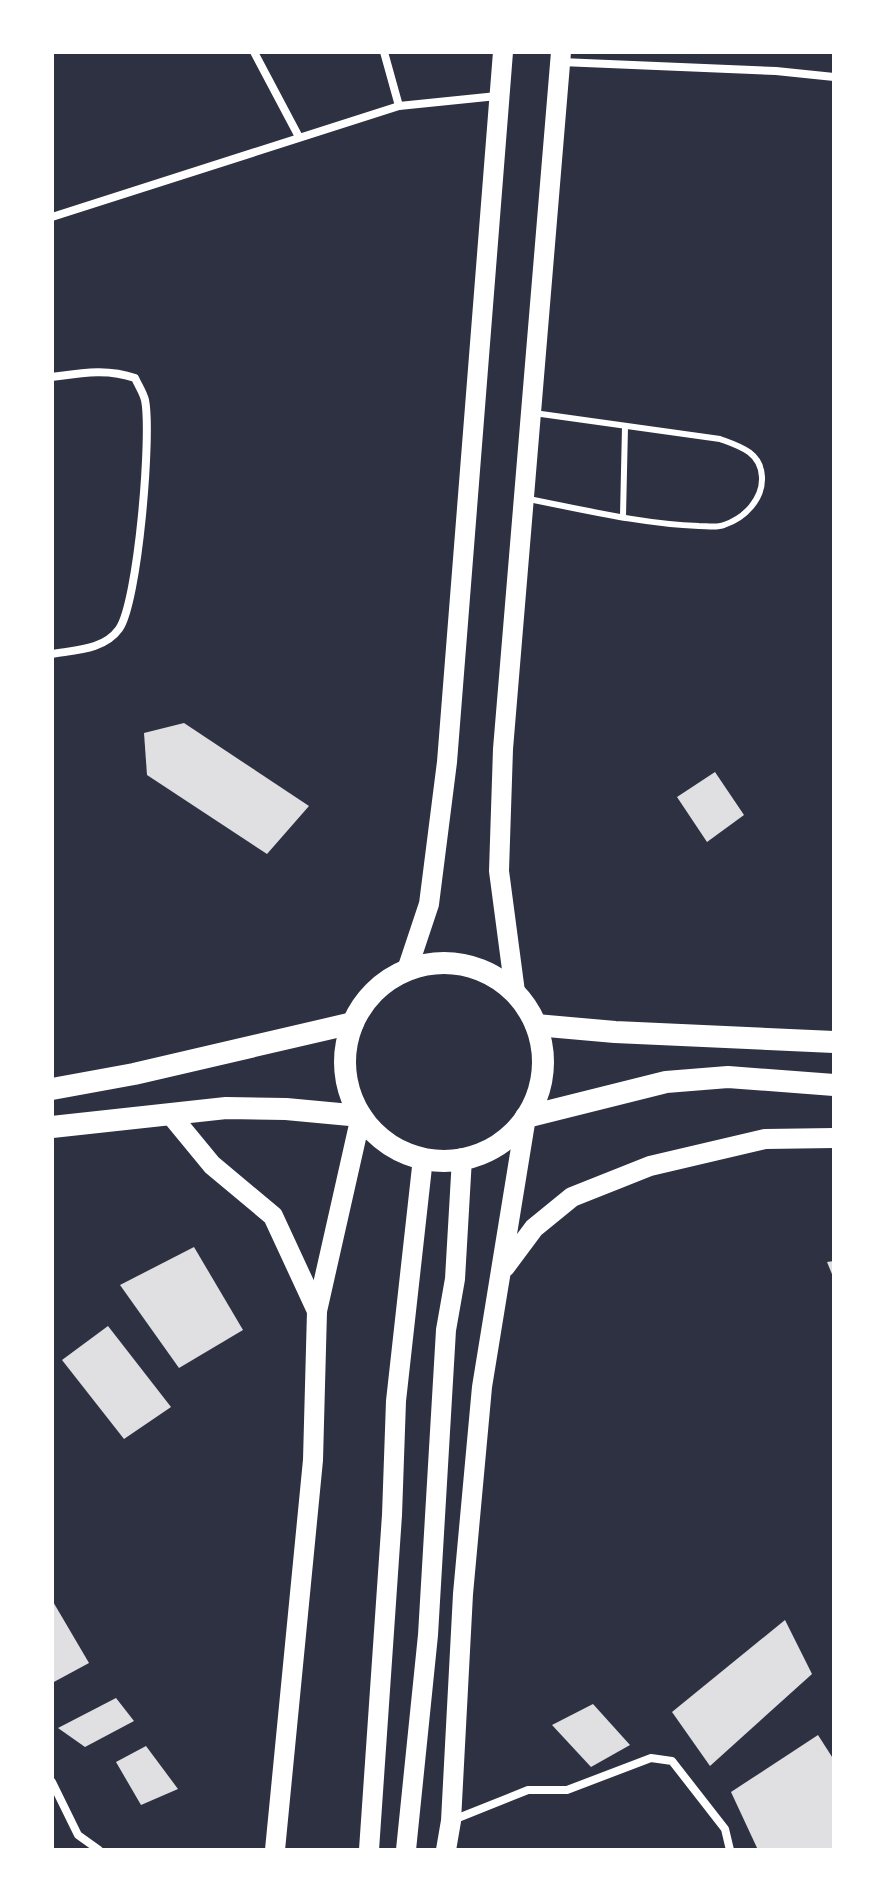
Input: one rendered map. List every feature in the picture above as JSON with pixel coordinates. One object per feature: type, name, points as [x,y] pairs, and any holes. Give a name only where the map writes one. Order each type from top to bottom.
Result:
[{"type":"highway","points":[[445,963],[483,970],[515,992],[527,1007],[542,1043],[541,1082],[526,1117],[513,1132],[498,1144],[462,1158],[423,1158],[388,1143],[361,1116],[346,1080],[346,1051],[353,1023],[375,991],[407,970],[445,963]]},
{"type":"highway","points":[[52,1089],[134,1074],[353,1023]]},
{"type":"highway","points":[[536,1025],[615,1032],[834,1042]]},
{"type":"highway","points":[[526,1117],[666,1082],[728,1077],[834,1085]]},
{"type":"highway","points":[[52,1127],[226,1108],[286,1109],[361,1116]]},
{"type":"main road","points":[[407,970],[429,904],[442,803],[503,52]]},
{"type":"main road","points":[[515,992],[499,871],[503,749],[560,57]]},
{"type":"main road","points":[[170,1114],[212,1165],[273,1216],[317,1311]]},
{"type":"main road","points":[[275,1850],[313,1460],[317,1311],[361,1116]]},
{"type":"main road","points":[[446,1850],[451,1821],[463,1594],[480,1403],[526,1117]]},
{"type":"main road","points":[[502,1271],[534,1228],[572,1197],[650,1166],[765,1139],[834,1138]]},
{"type":"main road","points":[[369,1850],[392,1515],[396,1401],[423,1158]]},
{"type":"main road","points":[[406,1850],[428,1635],[446,1330],[455,1279],[462,1158]]},
{"type":"street","points":[[254,52],[299,137]]},
{"type":"street","points":[[384,52],[399,106]]},
{"type":"street","points":[[560,57],[834,77]]},
{"type":"street","points":[[52,217],[399,106],[500,96]]},
{"type":"street","points":[[52,377],[94,371],[119,372],[135,378],[145,399],[147,426],[140,534],[130,605],[118,631],[96,647],[52,654]]},
{"type":"street","points":[[451,1821],[528,1790],[567,1790],[651,1758],[672,1761],[725,1829],[730,1850]]},
{"type":"street","points":[[52,1782],[78,1835],[99,1850]]},
{"type":"lane","points":[[524,498],[680,525],[722,526],[747,512],[762,492],[762,472],[755,457],[746,449],[720,439],[531,413]]},
{"type":"lane","points":[[623,516],[625,427]]},
{"type":"building","points":[[184,723],[309,806],[267,854],[147,775],[144,733]]},
{"type":"building","points":[[715,772],[744,815],[707,842],[677,797]]},
{"type":"building","points":[[194,1247],[243,1330],[179,1368],[120,1285]]},
{"type":"building","points":[[834,1261],[834,1279],[827,1262]]},
{"type":"building","points":[[108,1326],[171,1407],[124,1439],[62,1360]]},
{"type":"building","points":[[52,1600],[89,1663],[52,1683]]},
{"type":"building","points":[[785,1620],[812,1674],[710,1766],[672,1712]]},
{"type":"building","points":[[116,1698],[134,1721],[85,1747],[58,1728]]},
{"type":"building","points":[[593,1704],[630,1745],[591,1767],[552,1725]]},
{"type":"building","points":[[818,1735],[834,1760],[834,1850],[758,1850],[731,1792]]},
{"type":"building","points":[[146,1746],[178,1789],[141,1805],[116,1762]]}]
